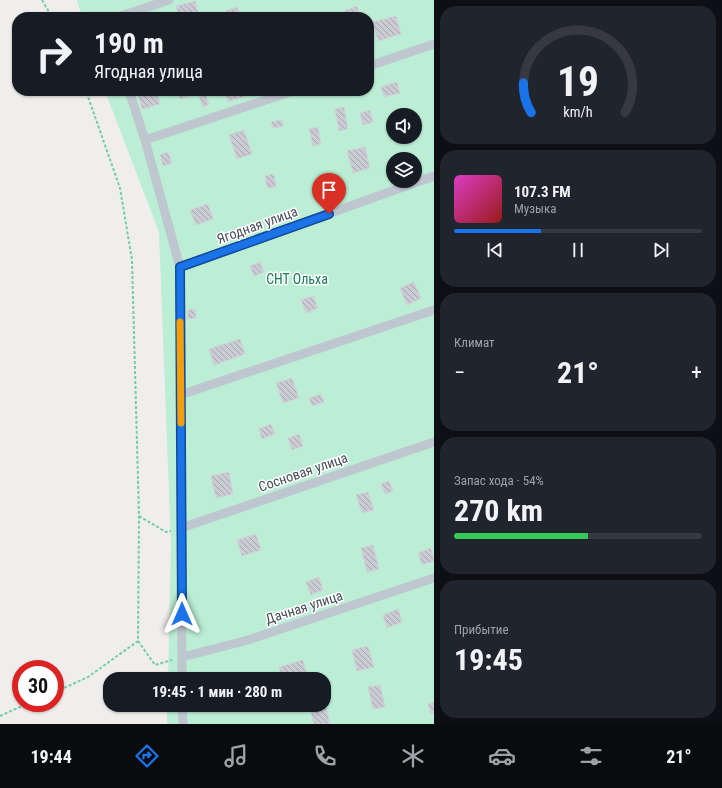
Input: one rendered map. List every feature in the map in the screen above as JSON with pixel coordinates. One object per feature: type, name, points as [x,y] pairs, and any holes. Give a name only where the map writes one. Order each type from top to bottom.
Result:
[{"type":"street","points":[[133,12],[169,0]]},
{"type":"street","points":[[374,64],[434,44]]},
{"type":"street","points":[[131,96],[145,140],[180,267],[182,672]]},
{"type":"street","points":[[145,140],[278,96]]},
{"type":"street","name":"Ягодная улица","points":[[180,267],[434,176]]},
{"type":"street","points":[[180,396],[434,310]]},
{"type":"street","name":"Сосновая улица","points":[[181,528],[434,442]]},
{"type":"street","name":"Дачная улица","points":[[182,657],[248,640],[434,578]]},
{"type":"street","points":[[182,712],[183,724]]},
{"type":"path","points":[[42,0],[49,12]]},
{"type":"path","points":[[88,96],[120,188],[132,260],[139,516],[138,641],[155,665],[182,657]]},
{"type":"path","points":[[139,516],[166,532],[181,528]]},
{"type":"path","points":[[64,688],[88,678],[138,641]]},
{"type":"path","points":[[0,716],[12,711]]},
{"type":"green space","name":"СНТ Ольха","points":[[77,0],[434,0],[434,724],[167,724],[167,712],[331,712],[331,672],[168,672],[171,544],[159,232],[107,96],[374,96],[374,12],[81,12]]},
{"type":"building","points":[[195,1],[198,12],[178,12],[176,6]]},
{"type":"building","points":[[357,6],[359,12],[344,12]]},
{"type":"building","points":[[237,7],[239,12],[226,12]]},
{"type":"building","points":[[396,16],[401,34],[378,41],[374,22]]},
{"type":"building","points":[[397,82],[400,93],[384,97],[381,87]]},
{"type":"building","points":[[139,96],[158,96],[160,104],[142,109]]},
{"type":"building","points":[[179,96],[190,96],[180,99]]},
{"type":"building","points":[[199,96],[206,96],[209,104],[203,107]]},
{"type":"building","points":[[226,96],[245,96],[228,102]]},
{"type":"building","points":[[344,107],[348,129],[339,131],[335,109]]},
{"type":"building","points":[[370,110],[373,122],[363,125],[360,113]]},
{"type":"building","points":[[282,120],[283,126],[273,128],[271,122]]},
{"type":"building","points":[[318,127],[321,144],[313,146],[309,129]]},
{"type":"building","points":[[244,130],[252,154],[237,159],[229,135]]},
{"type":"building","points":[[365,147],[370,168],[353,173],[347,151]]},
{"type":"building","points":[[168,152],[172,163],[163,166],[160,155]]},
{"type":"building","points":[[274,174],[276,187],[267,188],[265,176]]},
{"type":"building","points":[[208,204],[213,219],[196,225],[190,210]]},
{"type":"building","points":[[260,262],[264,272],[254,276],[250,266]]},
{"type":"building","points":[[414,282],[421,298],[407,305],[400,288]]},
{"type":"building","points":[[313,296],[318,308],[306,313],[301,300]]},
{"type":"building","points":[[195,309],[196,318],[188,319],[187,310]]},
{"type":"building","points":[[240,339],[245,354],[214,365],[209,349]]},
{"type":"building","points":[[292,378],[299,398],[283,403],[276,383]]},
{"type":"building","points":[[321,394],[324,402],[312,406],[309,398]]},
{"type":"building","points":[[271,424],[275,434],[262,439],[259,429]]},
{"type":"building","points":[[299,434],[303,446],[292,450],[288,438]]},
{"type":"building","points":[[229,472],[233,494],[216,498],[211,476]]},
{"type":"building","points":[[389,481],[393,491],[385,494],[381,484]]},
{"type":"building","points":[[368,492],[374,510],[362,513],[356,495]]},
{"type":"building","points":[[256,534],[261,550],[242,556],[237,540]]},
{"type":"building","points":[[373,545],[379,569],[367,572],[361,548]]},
{"type":"building","points":[[431,548],[434,561],[422,565],[418,553]]},
{"type":"building","points":[[319,577],[323,590],[311,595],[306,582]]},
{"type":"building","points":[[398,609],[402,622],[387,628],[383,615]]},
{"type":"building","points":[[368,646],[374,667],[357,671],[352,650]]},
{"type":"building","points":[[303,660],[306,672],[280,672],[279,667]]},
{"type":"building","points":[[380,685],[385,707],[373,709],[368,687]]},
{"type":"building","points":[[434,702],[434,713],[431,714],[428,704]]},
{"type":"building","points":[[311,712],[327,712],[330,724],[314,724]]},
{"type":"slow traffic","points":[[180,322],[181,423]]},
{"type":"route","points":[[182,614],[180,267],[329,214]]}]
